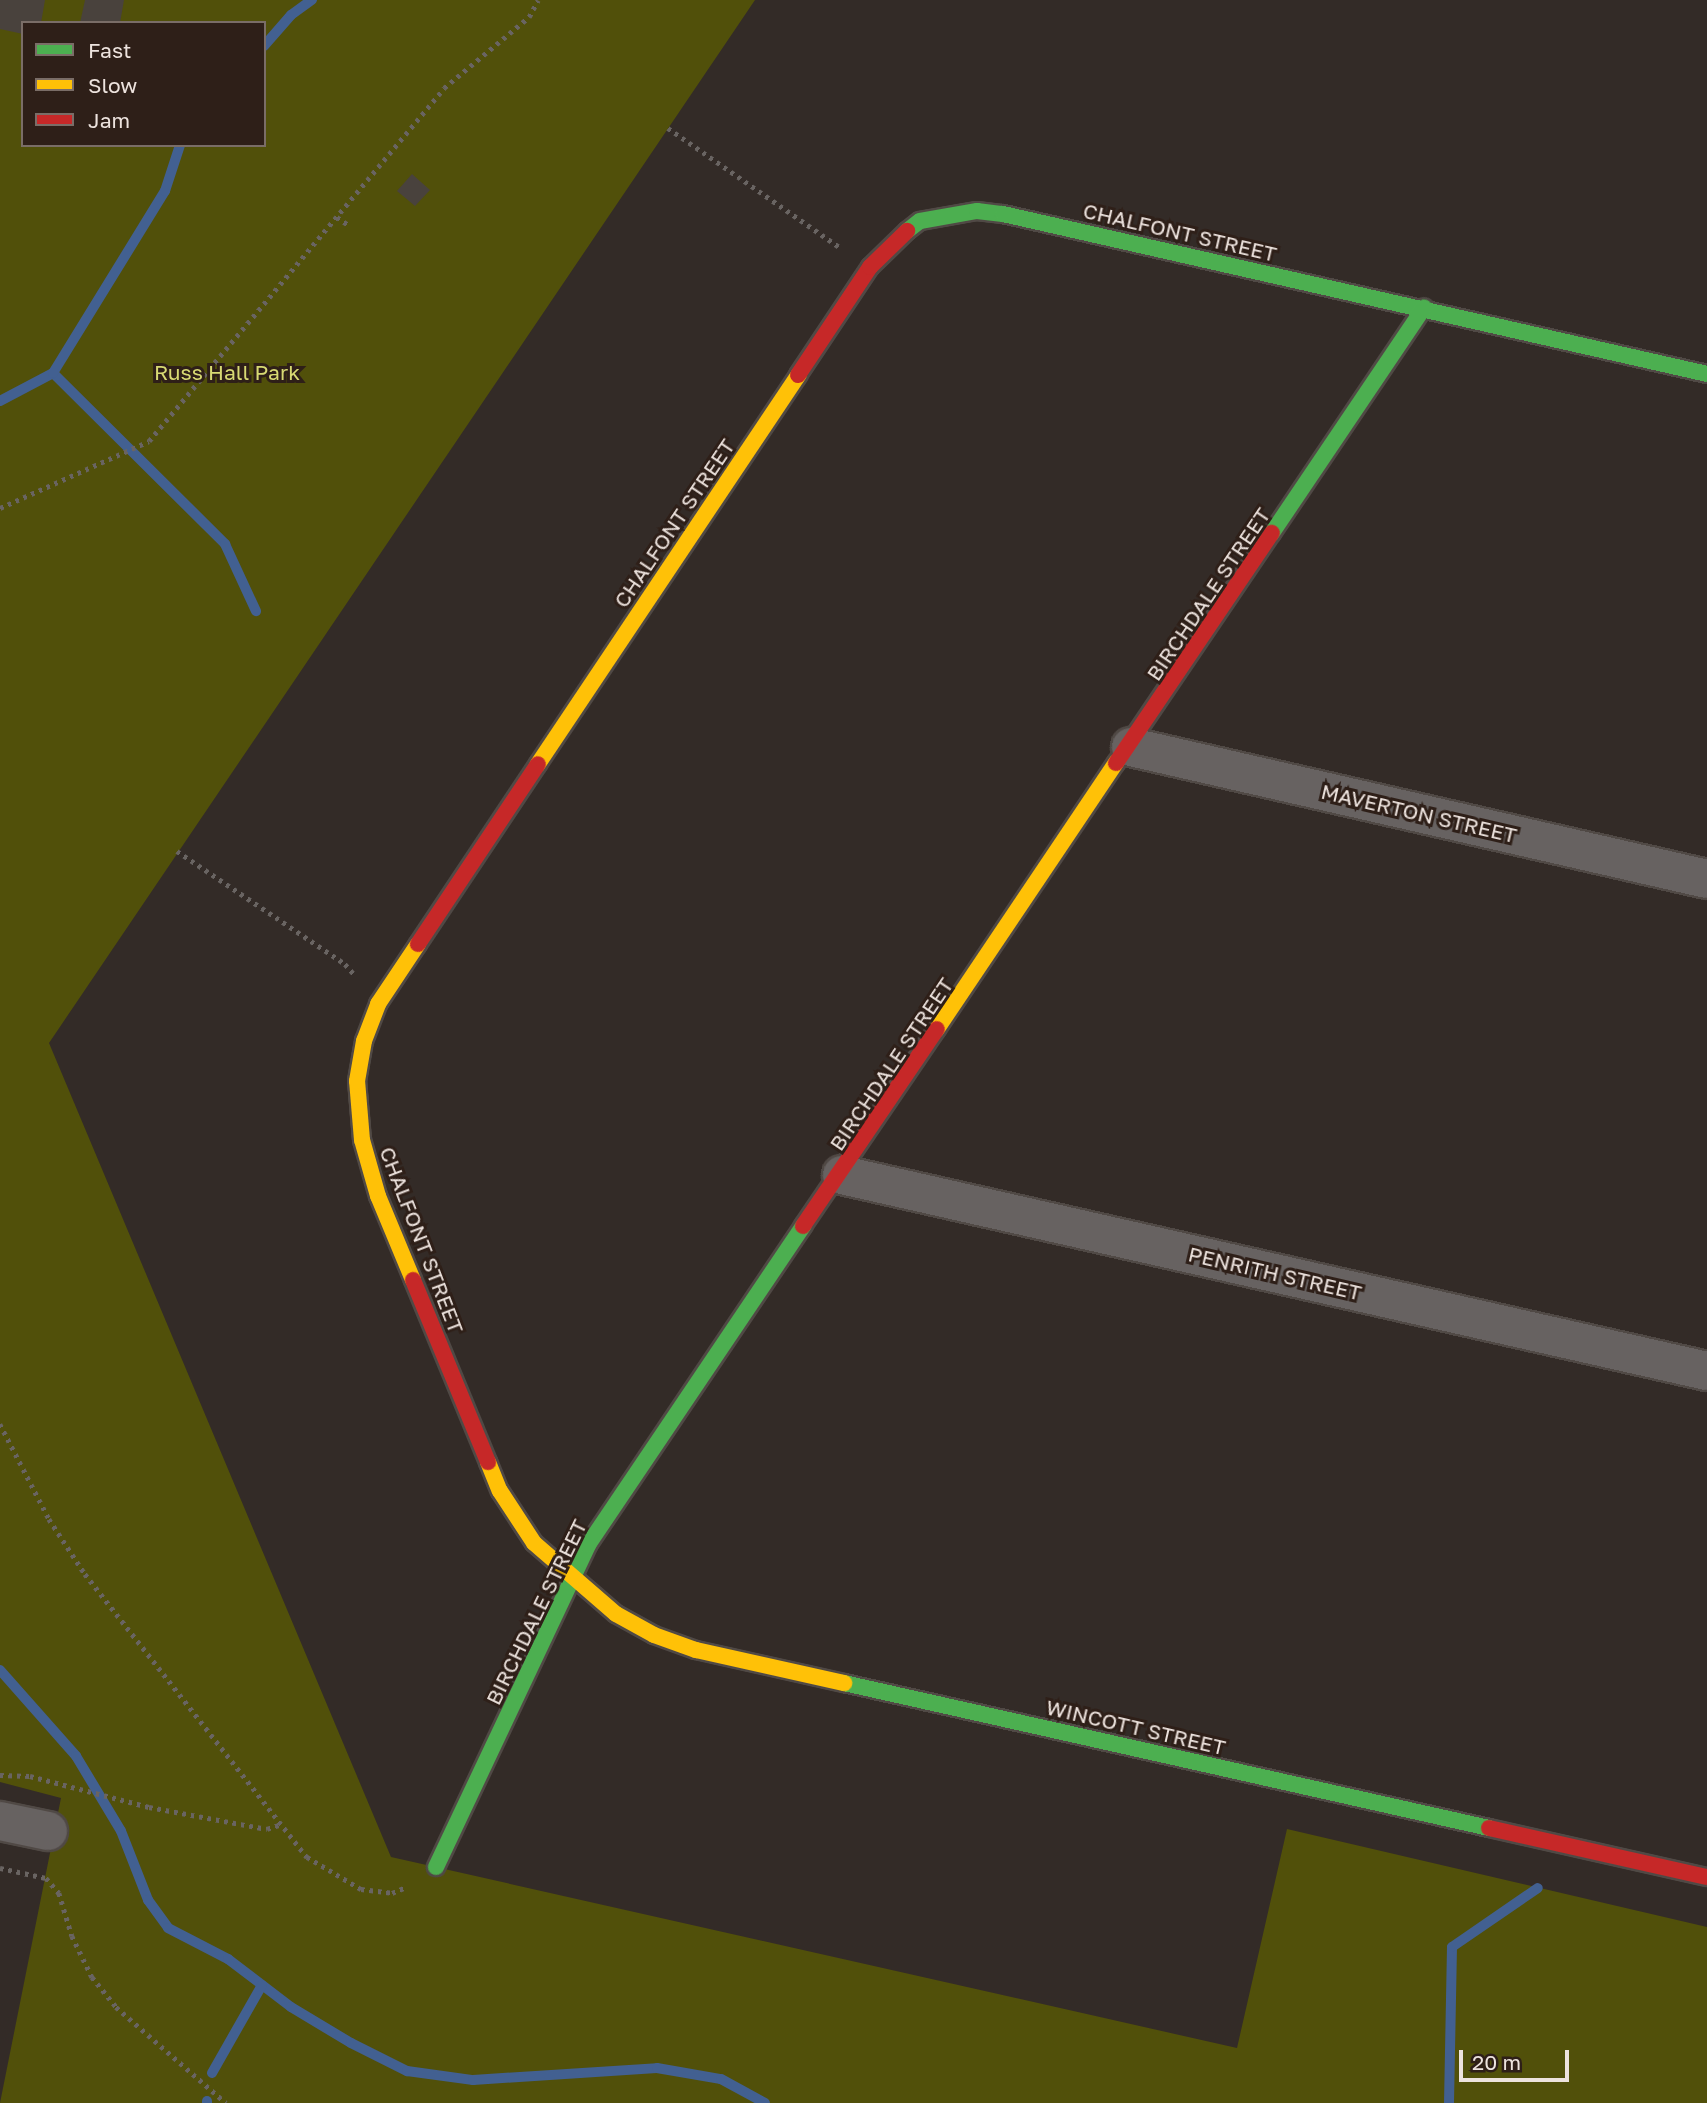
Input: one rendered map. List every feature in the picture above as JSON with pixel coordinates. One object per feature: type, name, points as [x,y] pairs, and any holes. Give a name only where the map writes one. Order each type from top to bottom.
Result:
[{"type":"street","name":"CHALFONT STREET","points":[[572,1580],[534,1543],[500,1491],[379,1196],[362,1140],[357,1081],[377,1004],[870,267],[891,242],[920,221],[977,211],[1707,374]]},
{"type":"street","name":"BIRCHDALE STREET","points":[[436,1867],[588,1545],[842,1175],[1424,309]]},
{"type":"street","name":"MAVERTON STREET","points":[[1131,747],[1707,879]]},
{"type":"street","name":"PENRITH STREET","points":[[842,1175],[1707,1371]]},
{"type":"street","name":"WINCOTT STREET","points":[[572,1580],[616,1614],[654,1635],[696,1650],[1707,1877]]},
{"type":"street","points":[[0,1821],[48,1831]]},
{"type":"path","points":[[0,508],[123,456],[149,441],[444,88],[509,35],[538,0]]},
{"type":"path","points":[[668,128],[870,267]]},
{"type":"path","points":[[337,216],[350,226]]},
{"type":"path","points":[[177,851],[345,964],[377,1004]]},
{"type":"path","points":[[0,1424],[44,1509],[85,1574],[279,1825],[307,1857],[360,1889],[392,1894],[436,1867]]},
{"type":"path","points":[[0,1775],[30,1776],[149,1807],[267,1829],[279,1825]]},
{"type":"path","points":[[0,1868],[47,1878],[59,1893],[72,1936],[92,1977],[108,1997],[226,2103]]},
{"type":"green space","name":"Russ Hall Park","points":[[0,0],[755,0],[49,1043],[391,1857],[1237,2048],[1287,1829],[1707,1927],[1707,2103],[0,2103],[61,1798],[0,1782]]},
{"type":"building","points":[[0,0],[45,0],[41,21],[21,21],[21,34],[0,29]]},
{"type":"building","points":[[85,0],[124,0],[120,21],[80,21]]},
{"type":"building","points":[[412,174],[430,190],[415,206],[397,191]]},
{"type":"waterway","points":[[266,44],[291,15],[312,0]]},
{"type":"waterway","points":[[0,401],[53,373],[165,191],[179,147]]},
{"type":"waterway","points":[[53,373],[225,544],[256,611]]},
{"type":"waterway","points":[[0,1670],[76,1756],[121,1831],[148,1900],[168,1928],[228,1959],[291,2007],[351,2043],[407,2071],[473,2080],[657,2068],[721,2079],[765,2103]]},
{"type":"waterway","points":[[1449,2103],[1452,1947],[1538,1888]]},
{"type":"waterway","points":[[212,2073],[262,1985]]},
{"type":"traffic: fast","points":[[907,231],[920,221],[977,211],[1003,214],[1707,374]]},
{"type":"traffic: fast","points":[[1272,533],[1424,308]]},
{"type":"traffic: fast","points":[[436,1867],[588,1545],[803,1226]]},
{"type":"traffic: fast","points":[[844,1683],[1489,1828]]},
{"type":"traffic: slow","points":[[538,764],[798,375]]},
{"type":"traffic: slow","points":[[937,1029],[1116,763]]},
{"type":"traffic: slow","points":[[413,1280],[378,1196],[362,1140],[357,1081],[364,1041],[378,1004],[418,944]]},
{"type":"traffic: slow","points":[[488,1462],[500,1491],[534,1543],[616,1614],[654,1635],[696,1650],[844,1683]]},
{"type":"traffic: jam","points":[[798,375],[870,267],[907,231]]},
{"type":"traffic: jam","points":[[1116,763],[1272,533]]},
{"type":"traffic: jam","points":[[418,944],[538,764]]},
{"type":"traffic: jam","points":[[803,1226],[937,1029]]},
{"type":"traffic: jam","points":[[413,1280],[488,1462]]},
{"type":"traffic: jam","points":[[1489,1828],[1707,1877]]}]
